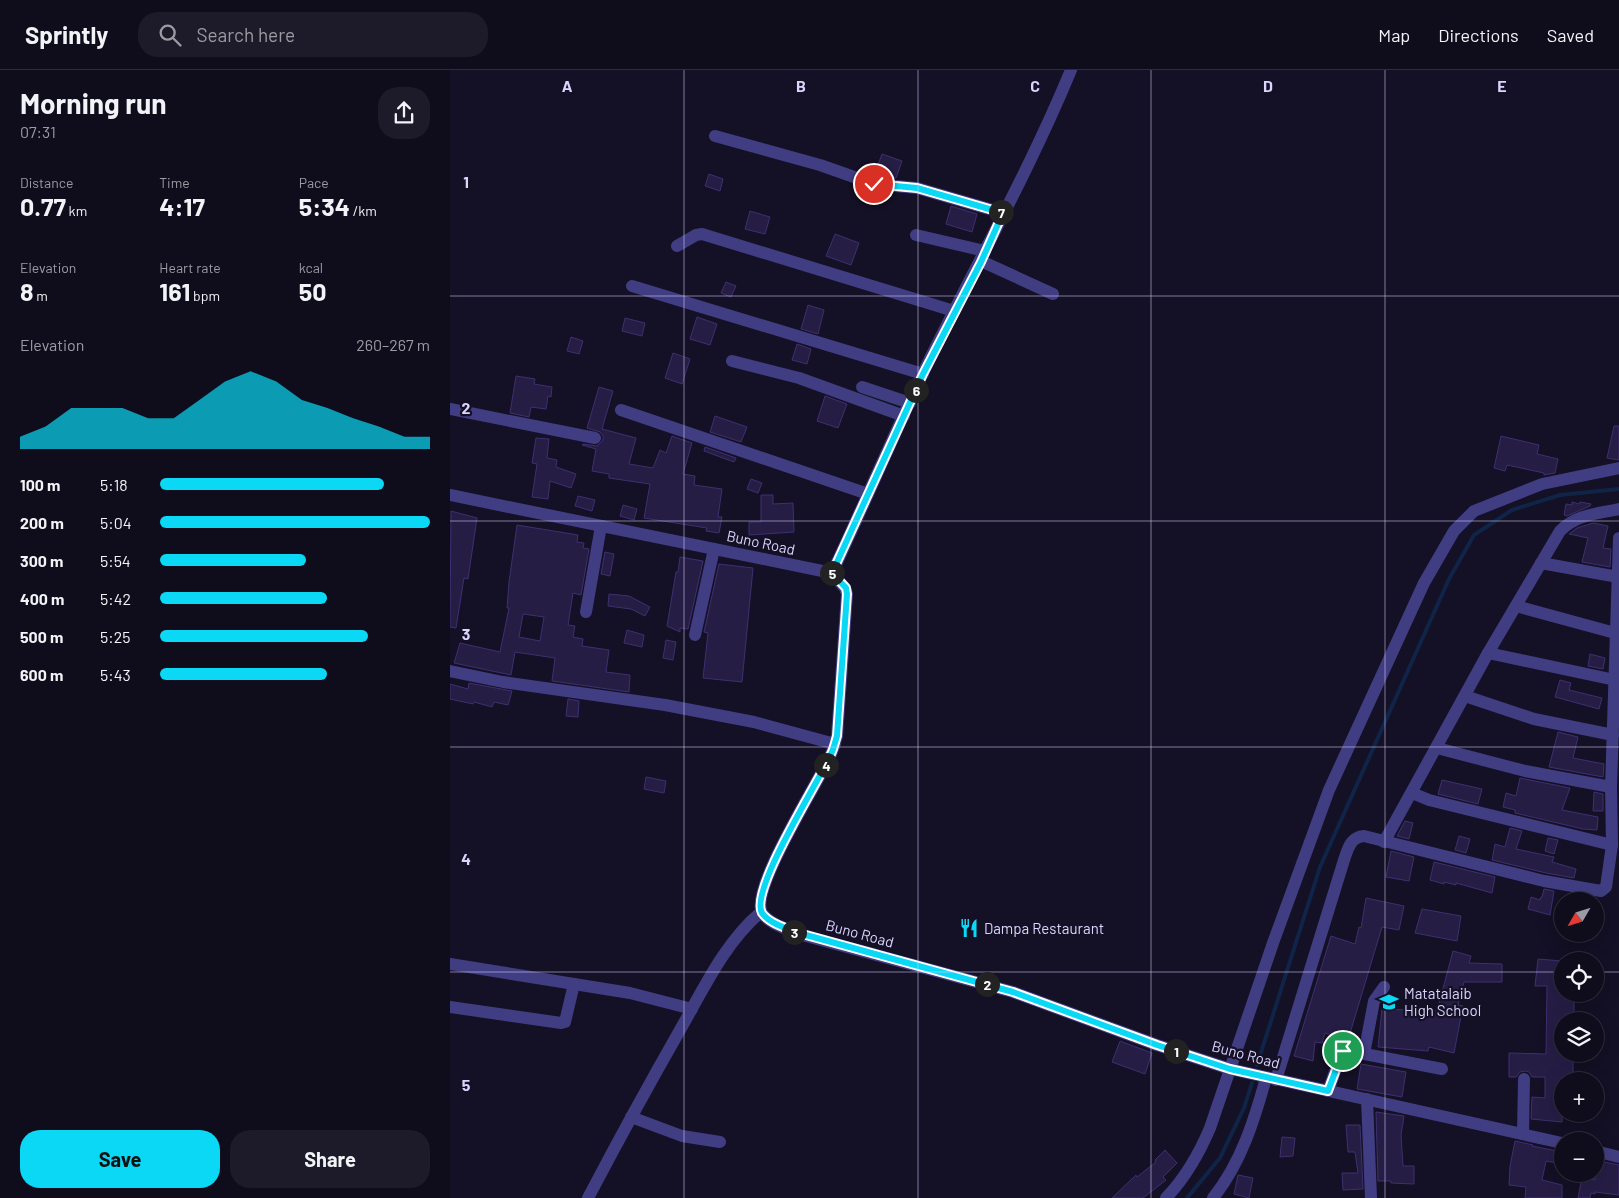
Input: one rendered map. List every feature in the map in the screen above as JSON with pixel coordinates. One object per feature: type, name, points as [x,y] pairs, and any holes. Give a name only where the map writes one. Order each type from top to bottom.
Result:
[{"type":"street","points":[[588,1198],[708,979],[749,922],[762,912],[760,901],[764,886],[792,826],[835,744],[847,594],[846,588],[832,573],[923,374],[1054,111],[1071,70]]},
{"type":"street","points":[[715,136],[820,165],[874,184],[917,188],[1003,213]]},
{"type":"street","points":[[677,246],[696,235],[702,234],[954,312]]},
{"type":"street","points":[[916,235],[983,256],[1053,294]]},
{"type":"street","points":[[632,286],[923,374]]},
{"type":"street","points":[[732,361],[799,378],[904,416]]},
{"type":"street","points":[[862,386],[910,403]]},
{"type":"street","points":[[450,409],[595,438]]},
{"type":"street","points":[[621,410],[868,494]]},
{"type":"street","points":[[1166,1198],[1182,1180],[1201,1150],[1273,943],[1329,790],[1424,582],[1442,550],[1454,531],[1474,511],[1542,484],[1619,468]]},
{"type":"street","name":"Buno Road","points":[[450,495],[832,573]]},
{"type":"street","points":[[1384,842],[1488,653],[1560,531],[1576,518],[1619,509]]},
{"type":"street","points":[[586,612],[601,526]]},
{"type":"street","points":[[1212,1198],[1231,1173],[1271,1079],[1324,926],[1350,842],[1357,836],[1364,836],[1544,881],[1601,891],[1606,887],[1612,845],[1611,787],[1619,538]]},
{"type":"street","points":[[695,635],[714,549]]},
{"type":"street","points":[[1541,563],[1618,577]]},
{"type":"street","points":[[1516,606],[1615,633]]},
{"type":"street","points":[[1488,653],[1615,680]]},
{"type":"street","points":[[450,671],[503,682],[665,704],[754,722],[835,744]]},
{"type":"street","points":[[1464,696],[1534,719],[1613,735]]},
{"type":"street","points":[[1437,748],[1526,771],[1611,787]]},
{"type":"street","points":[[1412,793],[1428,800],[1612,845]]},
{"type":"street","name":"Buno Road","points":[[762,912],[769,920],[795,932],[1013,992],[1157,1045],[1230,1069],[1554,1141]]},
{"type":"street","points":[[450,964],[630,993],[692,1009]]},
{"type":"street","points":[[450,1007],[561,1023],[566,1022],[574,984]]},
{"type":"street","points":[[1364,1054],[1374,1001],[1384,987]]},
{"type":"street","points":[[1328,1091],[1344,1050],[1442,1069]]},
{"type":"street","points":[[1523,1134],[1524,1079]]},
{"type":"street","points":[[1367,1099],[1371,1198]]},
{"type":"street","points":[[631,1117],[682,1136],[720,1142]]},
{"type":"street","points":[[1604,1153],[1619,1156]]},
{"type":"building","points":[[882,154],[902,161],[896,178],[875,173]]},
{"type":"building","points":[[709,174],[723,179],[720,191],[705,186]]},
{"type":"building","points":[[951,206],[977,214],[972,232],[946,224]]},
{"type":"building","points":[[750,211],[770,217],[765,234],[745,229]]},
{"type":"building","points":[[835,234],[859,243],[851,265],[826,256]]},
{"type":"building","points":[[726,282],[736,286],[731,297],[721,293]]},
{"type":"building","points":[[808,305],[824,310],[818,334],[801,329]]},
{"type":"building","points":[[697,317],[717,324],[710,345],[690,339]]},
{"type":"building","points":[[625,318],[645,323],[642,336],[622,331]]},
{"type":"building","points":[[571,337],[583,341],[579,354],[567,351]]},
{"type":"building","points":[[797,344],[811,349],[807,364],[792,360]]},
{"type":"building","points":[[673,353],[690,359],[682,384],[665,378]]},
{"type":"building","points":[[516,376],[535,379],[534,384],[552,387],[551,397],[548,396],[546,409],[531,407],[529,417],[510,413]]},
{"type":"building","points":[[599,387],[613,391],[602,429],[636,438],[629,464],[653,468],[660,450],[666,453],[672,436],[692,443],[683,474],[695,476],[694,485],[722,489],[718,517],[722,517],[719,533],[706,531],[707,528],[644,518],[650,484],[609,478],[609,474],[592,471],[596,449],[582,445],[597,446],[603,440],[600,432],[587,428]]},
{"type":"building","points":[[825,396],[847,404],[838,428],[817,421]]},
{"type":"building","points":[[715,416],[747,427],[741,442],[710,432]]},
{"type":"building","points":[[1614,426],[1619,426],[1619,460],[1607,458]]},
{"type":"building","points":[[1501,436],[1539,445],[1537,454],[1558,459],[1555,473],[1544,475],[1544,473],[1507,465],[1505,471],[1494,468]]},
{"type":"building","points":[[536,438],[549,439],[547,458],[557,460],[556,467],[576,474],[571,488],[550,481],[548,499],[532,497],[537,464],[532,463]]},
{"type":"building","points":[[705,447],[736,458],[734,462],[704,451]]},
{"type":"building","points":[[751,479],[762,483],[758,493],[747,489]]},
{"type":"building","points":[[761,495],[773,495],[773,504],[793,503],[794,532],[749,535],[749,522],[761,522]]},
{"type":"building","points":[[578,496],[595,500],[592,511],[575,506]]},
{"type":"building","points":[[1572,502],[1591,504],[1567,516],[1564,515],[1566,504],[1572,505]]},
{"type":"building","points":[[623,505],[637,509],[634,520],[620,516]]},
{"type":"building","points":[[451,511],[477,518],[468,579],[464,578],[456,628],[450,627]]},
{"type":"building","points":[[1593,523],[1608,526],[1603,548],[1611,549],[1610,567],[1582,562],[1588,538],[1569,534],[1577,528]]},
{"type":"building","points":[[517,525],[578,535],[577,542],[584,543],[583,548],[589,549],[581,595],[573,593],[568,625],[575,626],[573,637],[583,639],[582,646],[609,650],[606,672],[630,675],[629,692],[552,681],[555,658],[515,652],[511,675],[454,663],[460,643],[500,652],[509,608],[507,608]],"holes":[[[523,614],[544,617],[540,641],[519,637]]]},
{"type":"building","points":[[605,552],[614,554],[610,576],[601,574]]},
{"type":"building","points":[[680,557],[703,561],[688,629],[680,628],[680,632],[667,626]]},
{"type":"building","points":[[719,564],[753,568],[742,682],[703,678],[708,633],[704,632]]},
{"type":"building","points":[[609,594],[629,596],[650,607],[645,616],[631,609],[608,606]]},
{"type":"building","points":[[627,630],[644,635],[642,647],[624,643]]},
{"type":"building","points":[[666,640],[676,642],[673,660],[663,658]]},
{"type":"building","points":[[1590,654],[1605,658],[1603,669],[1588,666]]},
{"type":"building","points":[[1560,680],[1571,683],[1569,690],[1602,698],[1599,709],[1555,697]]},
{"type":"building","points":[[469,683],[512,691],[508,705],[494,702],[492,707],[474,702],[473,704],[450,699],[450,684],[468,689]]},
{"type":"building","points":[[568,699],[579,701],[578,717],[566,716]]},
{"type":"building","points":[[1558,732],[1578,737],[1573,758],[1604,764],[1603,777],[1549,767]]},
{"type":"building","points":[[646,777],[666,781],[664,793],[644,789]]},
{"type":"building","points":[[1520,778],[1570,788],[1562,810],[1598,817],[1597,830],[1583,829],[1515,813],[1515,810],[1503,807],[1506,793],[1516,796]]},
{"type":"building","points":[[1442,780],[1482,789],[1478,804],[1438,794]]},
{"type":"building","points":[[1594,792],[1603,794],[1603,811],[1593,811]]},
{"type":"building","points":[[1405,821],[1413,823],[1409,839],[1397,836]]},
{"type":"building","points":[[1510,828],[1522,831],[1516,849],[1554,857],[1552,862],[1576,869],[1574,878],[1492,860],[1495,844],[1505,847]]},
{"type":"building","points":[[1459,836],[1470,839],[1466,853],[1455,850]]},
{"type":"building","points":[[1548,838],[1558,840],[1554,854],[1545,851]]},
{"type":"building","points":[[1391,851],[1414,857],[1409,881],[1386,877]]},
{"type":"building","points":[[1434,862],[1495,877],[1492,893],[1456,883],[1456,885],[1444,882],[1444,884],[1430,880]]},
{"type":"building","points":[[1544,889],[1554,891],[1550,915],[1528,909],[1531,897],[1540,900]]},
{"type":"building","points":[[1366,898],[1404,906],[1399,930],[1382,927],[1348,1040],[1325,1033],[1322,1043],[1315,1042],[1313,1061],[1294,1056],[1331,936],[1355,944],[1359,927],[1361,928]]},
{"type":"building","points":[[1422,909],[1461,916],[1457,941],[1415,933]]},
{"type":"building","points":[[1453,951],[1471,956],[1469,963],[1502,964],[1502,982],[1464,982],[1458,1005],[1463,1006],[1454,1053],[1429,1047],[1428,1051],[1378,1047],[1382,1009],[1437,1011]]},
{"type":"building","points":[[1538,959],[1554,960],[1554,1002],[1574,1002],[1574,1012],[1554,1012],[1554,1062],[1573,1062],[1573,1072],[1554,1072],[1554,1121],[1531,1119],[1532,1097],[1545,1098],[1545,1077],[1532,1077],[1529,1072],[1525,1071],[1520,1072],[1516,1077],[1509,1077],[1509,1053],[1546,1054],[1547,986],[1535,986]]},
{"type":"building","points":[[1120,1041],[1152,1053],[1145,1074],[1112,1062]]},
{"type":"building","points":[[1361,1064],[1406,1072],[1402,1097],[1357,1089]]},
{"type":"building","points":[[1376,1112],[1404,1116],[1401,1135],[1403,1166],[1414,1166],[1414,1184],[1378,1181]]},
{"type":"building","points":[[1346,1125],[1360,1125],[1363,1189],[1343,1190],[1342,1173],[1358,1173],[1355,1152],[1348,1152]]},
{"type":"building","points":[[1282,1137],[1295,1138],[1293,1156],[1280,1157]]},
{"type":"building","points":[[1515,1141],[1554,1150],[1554,1162],[1546,1161],[1542,1180],[1562,1185],[1562,1198],[1525,1198],[1526,1187],[1509,1185],[1510,1166]]},
{"type":"building","points":[[1165,1150],[1177,1163],[1163,1177],[1166,1180],[1143,1198],[1112,1198],[1136,1175],[1137,1177],[1156,1162],[1155,1160]]},
{"type":"building","points":[[1604,1162],[1619,1165],[1619,1195],[1595,1192],[1595,1194],[1591,1193],[1590,1198],[1578,1198],[1581,1182],[1604,1182]]},
{"type":"building","points":[[1238,1175],[1253,1178],[1249,1198],[1234,1194]]},
{"type":"waterway","points":[[1257,1065],[1320,867],[1449,579],[1474,535],[1512,510],[1560,495],[1619,489]]},
{"type":"waterway","points":[[1187,1198],[1220,1158],[1244,1108],[1252,1083]]},
{"type":"place","name":"Dampa Restaurant","points":[[969,928]]},
{"type":"place","name":"Matatalaib High School","points":[[1389,1002]]},
{"type":"route","points":[[874,184],[917,188],[1003,213],[981,262],[923,374],[832,573],[846,588],[847,594],[837,736],[832,753],[792,826],[764,886],[760,901],[762,912],[769,920],[795,932],[1013,992],[1157,1045],[1261,1077],[1328,1091],[1343,1051]]}]
